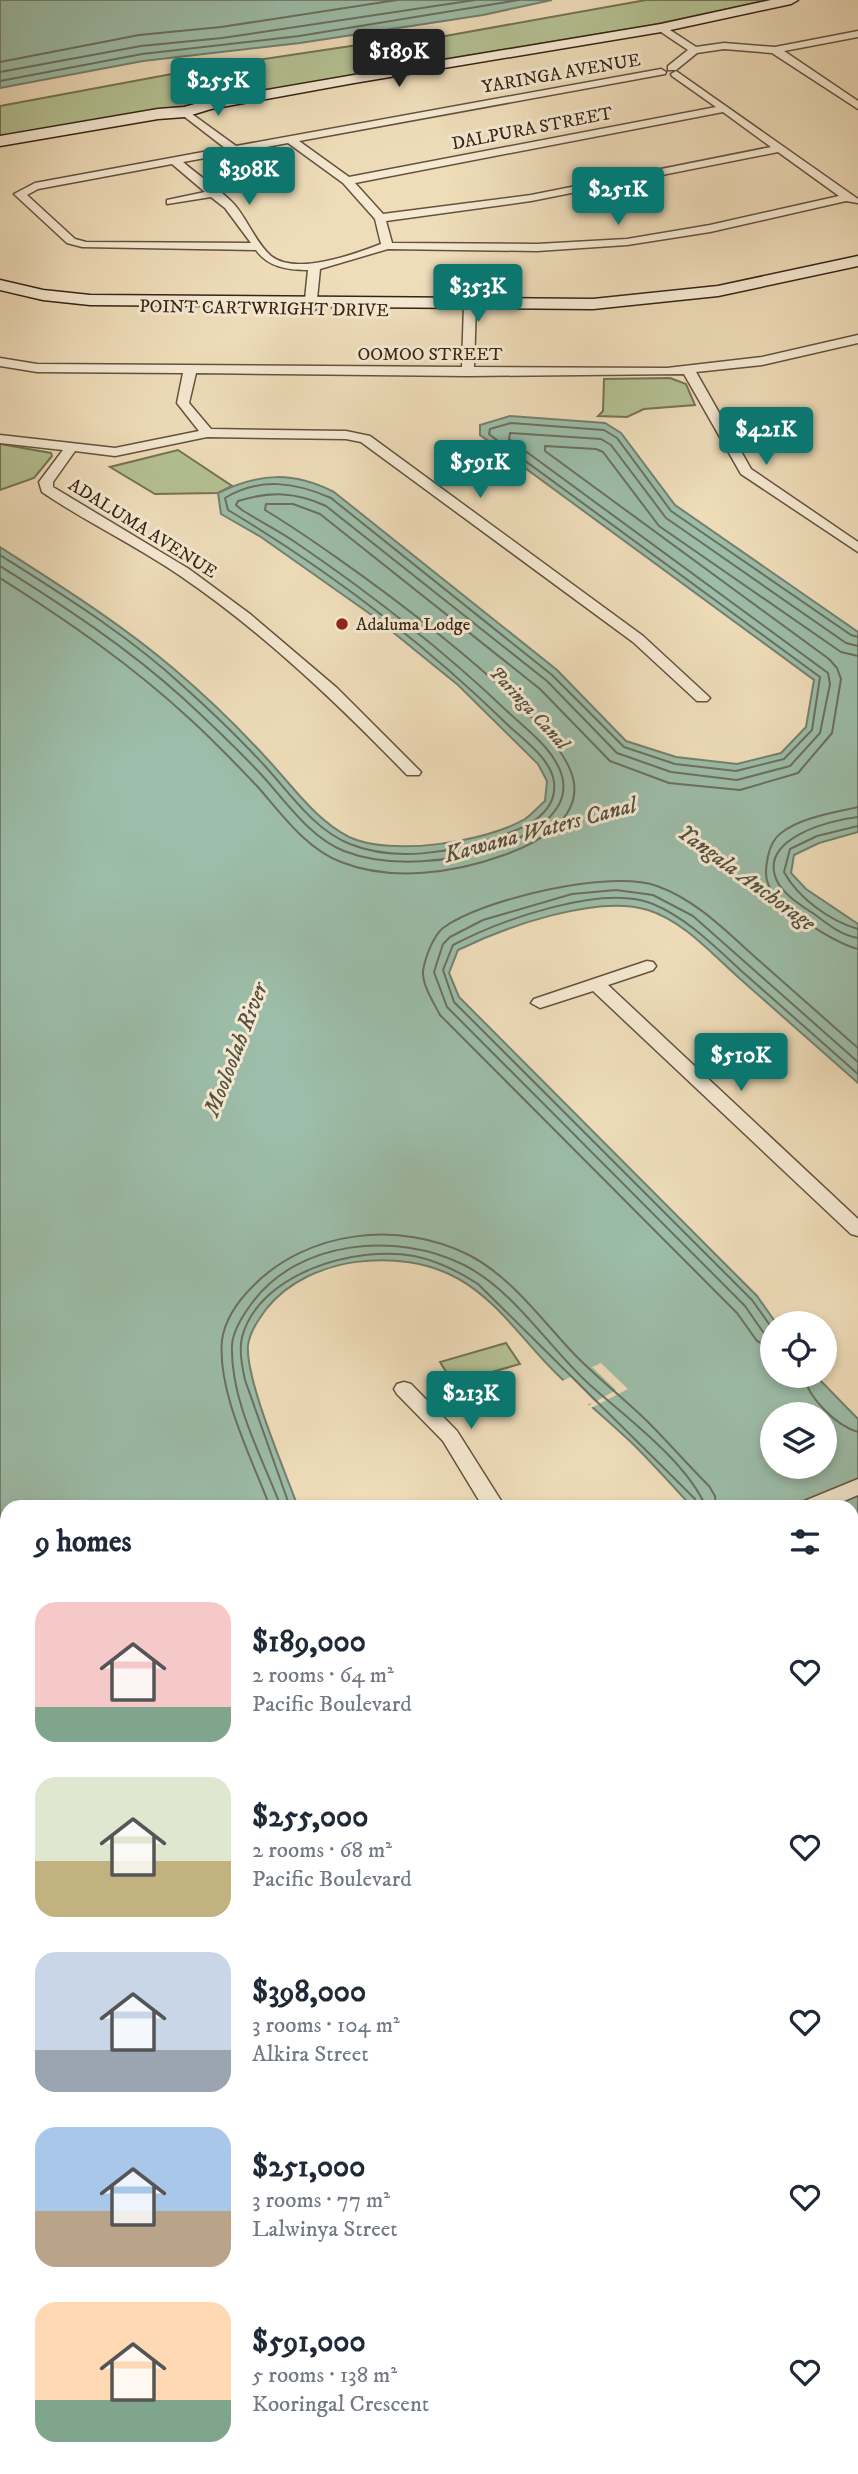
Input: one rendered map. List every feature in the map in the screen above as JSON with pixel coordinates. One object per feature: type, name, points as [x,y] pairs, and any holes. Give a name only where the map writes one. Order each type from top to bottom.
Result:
[{"type":"main road","points":[[0,141],[158,114],[185,113],[209,105],[661,28],[791,0]]},
{"type":"main road","name":"POINT CARTWRIGHT DRIVE","points":[[470,308],[593,304],[663,298],[738,287],[858,261]]},
{"type":"main road","name":"POINT CARTWRIGHT DRIVE","points":[[0,292],[88,303],[552,311],[667,303],[735,294],[858,267]]},
{"type":"main road","name":"POINT CARTWRIGHT DRIVE","points":[[0,285],[88,303]]},
{"type":"street","points":[[661,28],[694,50]]},
{"type":"street","points":[[853,200],[669,72],[694,50],[724,46],[775,50],[857,35]]},
{"type":"street","points":[[775,50],[858,106]]},
{"type":"street","name":"YARINGA AVENUE","points":[[259,247],[86,245],[71,241],[20,194],[34,186],[669,72]]},
{"type":"street","name":"DALPURA STREET","points":[[347,181],[724,109]]},
{"type":"street","points":[[185,113],[233,149]]},
{"type":"street","points":[[290,140],[347,181],[380,218],[387,246]]},
{"type":"street","points":[[380,218],[531,198],[777,149]]},
{"type":"street","points":[[173,160],[229,206],[268,259],[315,268],[387,246],[486,248],[627,242],[853,200]]},
{"type":"street","points":[[171,202],[214,194]]},
{"type":"street","points":[[311,306],[312,272],[315,268]]},
{"type":"street","points":[[468,372],[470,308]]},
{"type":"street","name":"OOMOO STREET","points":[[0,362],[37,368],[190,370],[689,371],[762,361],[858,339]]},
{"type":"street","points":[[190,370],[183,403],[206,433]]},
{"type":"street","points":[[689,371],[746,471],[858,548]]},
{"type":"street","points":[[0,439],[125,452],[206,433],[346,435],[374,443],[638,639],[702,698]]},
{"type":"street","name":"ADALUMA AVENUE","points":[[71,448],[46,482],[47,489],[184,572],[276,641],[365,722],[414,772]]},
{"type":"street","points":[[540,1003],[647,966]]},
{"type":"street","points":[[597,985],[858,1230]]},
{"type":"street","points":[[404,1390],[450,1436],[490,1500]]},
{"type":"street","points":[[826,1500],[858,1486]]},
{"type":"shaded area","points":[[646,0],[768,0],[653,25],[397,67],[184,108],[142,112],[0,137],[0,106],[204,68],[351,46],[434,38]]},
{"type":"shaded area","points":[[670,378],[686,384],[695,405],[644,409],[627,417],[598,416],[603,411],[604,379]]},
{"type":"shaded area","points":[[0,444],[51,453],[52,456],[34,478],[0,490]]},
{"type":"shaded area","points":[[178,450],[232,486],[218,493],[155,494],[110,467]]},
{"type":"shaded area","points":[[506,1343],[520,1364],[453,1383],[440,1362]]},
{"type":"water","points":[[0,0],[552,0],[483,15],[300,43],[143,61],[0,88]]},
{"type":"water","points":[[510,416],[605,423],[621,433],[675,505],[858,632],[858,832],[819,843],[794,855],[791,873],[806,889],[858,924],[858,1083],[696,939],[673,922],[648,910],[627,906],[603,906],[525,923],[458,950],[449,973],[459,997],[757,1296],[768,1311],[760,1311],[760,1388],[828,1388],[858,1419],[858,1500],[686,1500],[634,1445],[548,1365],[486,1299],[457,1278],[434,1268],[383,1260],[331,1267],[306,1277],[285,1291],[267,1308],[251,1335],[248,1345],[253,1380],[295,1500],[0,1500],[0,547],[89,605],[153,652],[235,725],[326,822],[349,837],[367,843],[389,846],[438,844],[508,827],[525,819],[545,801],[547,781],[538,764],[458,685],[373,616],[261,537],[221,514],[218,493],[233,486],[276,477],[304,480],[334,492],[557,670],[626,741],[676,757],[737,764],[781,753],[806,727],[814,680],[480,435],[480,425]]},
{"type":"pier","points":[[601,1363],[628,1389],[589,1409],[587,1407],[592,1403],[585,1406],[560,1382],[571,1377],[595,1402],[616,1390],[592,1367]]},
{"type":"place","name":"Adaluma Lodge","points":[[342,624]]},
{"type":"water label","name":"Paringa Canal","points":[[530,707]]},
{"type":"water label","name":"Kawana Waters Canal","points":[[540,829]]},
{"type":"water label","name":"Yangala Anchorage","points":[[747,877]]},
{"type":"water label","name":"Mooloolah River","points":[[235,1049]]}]
